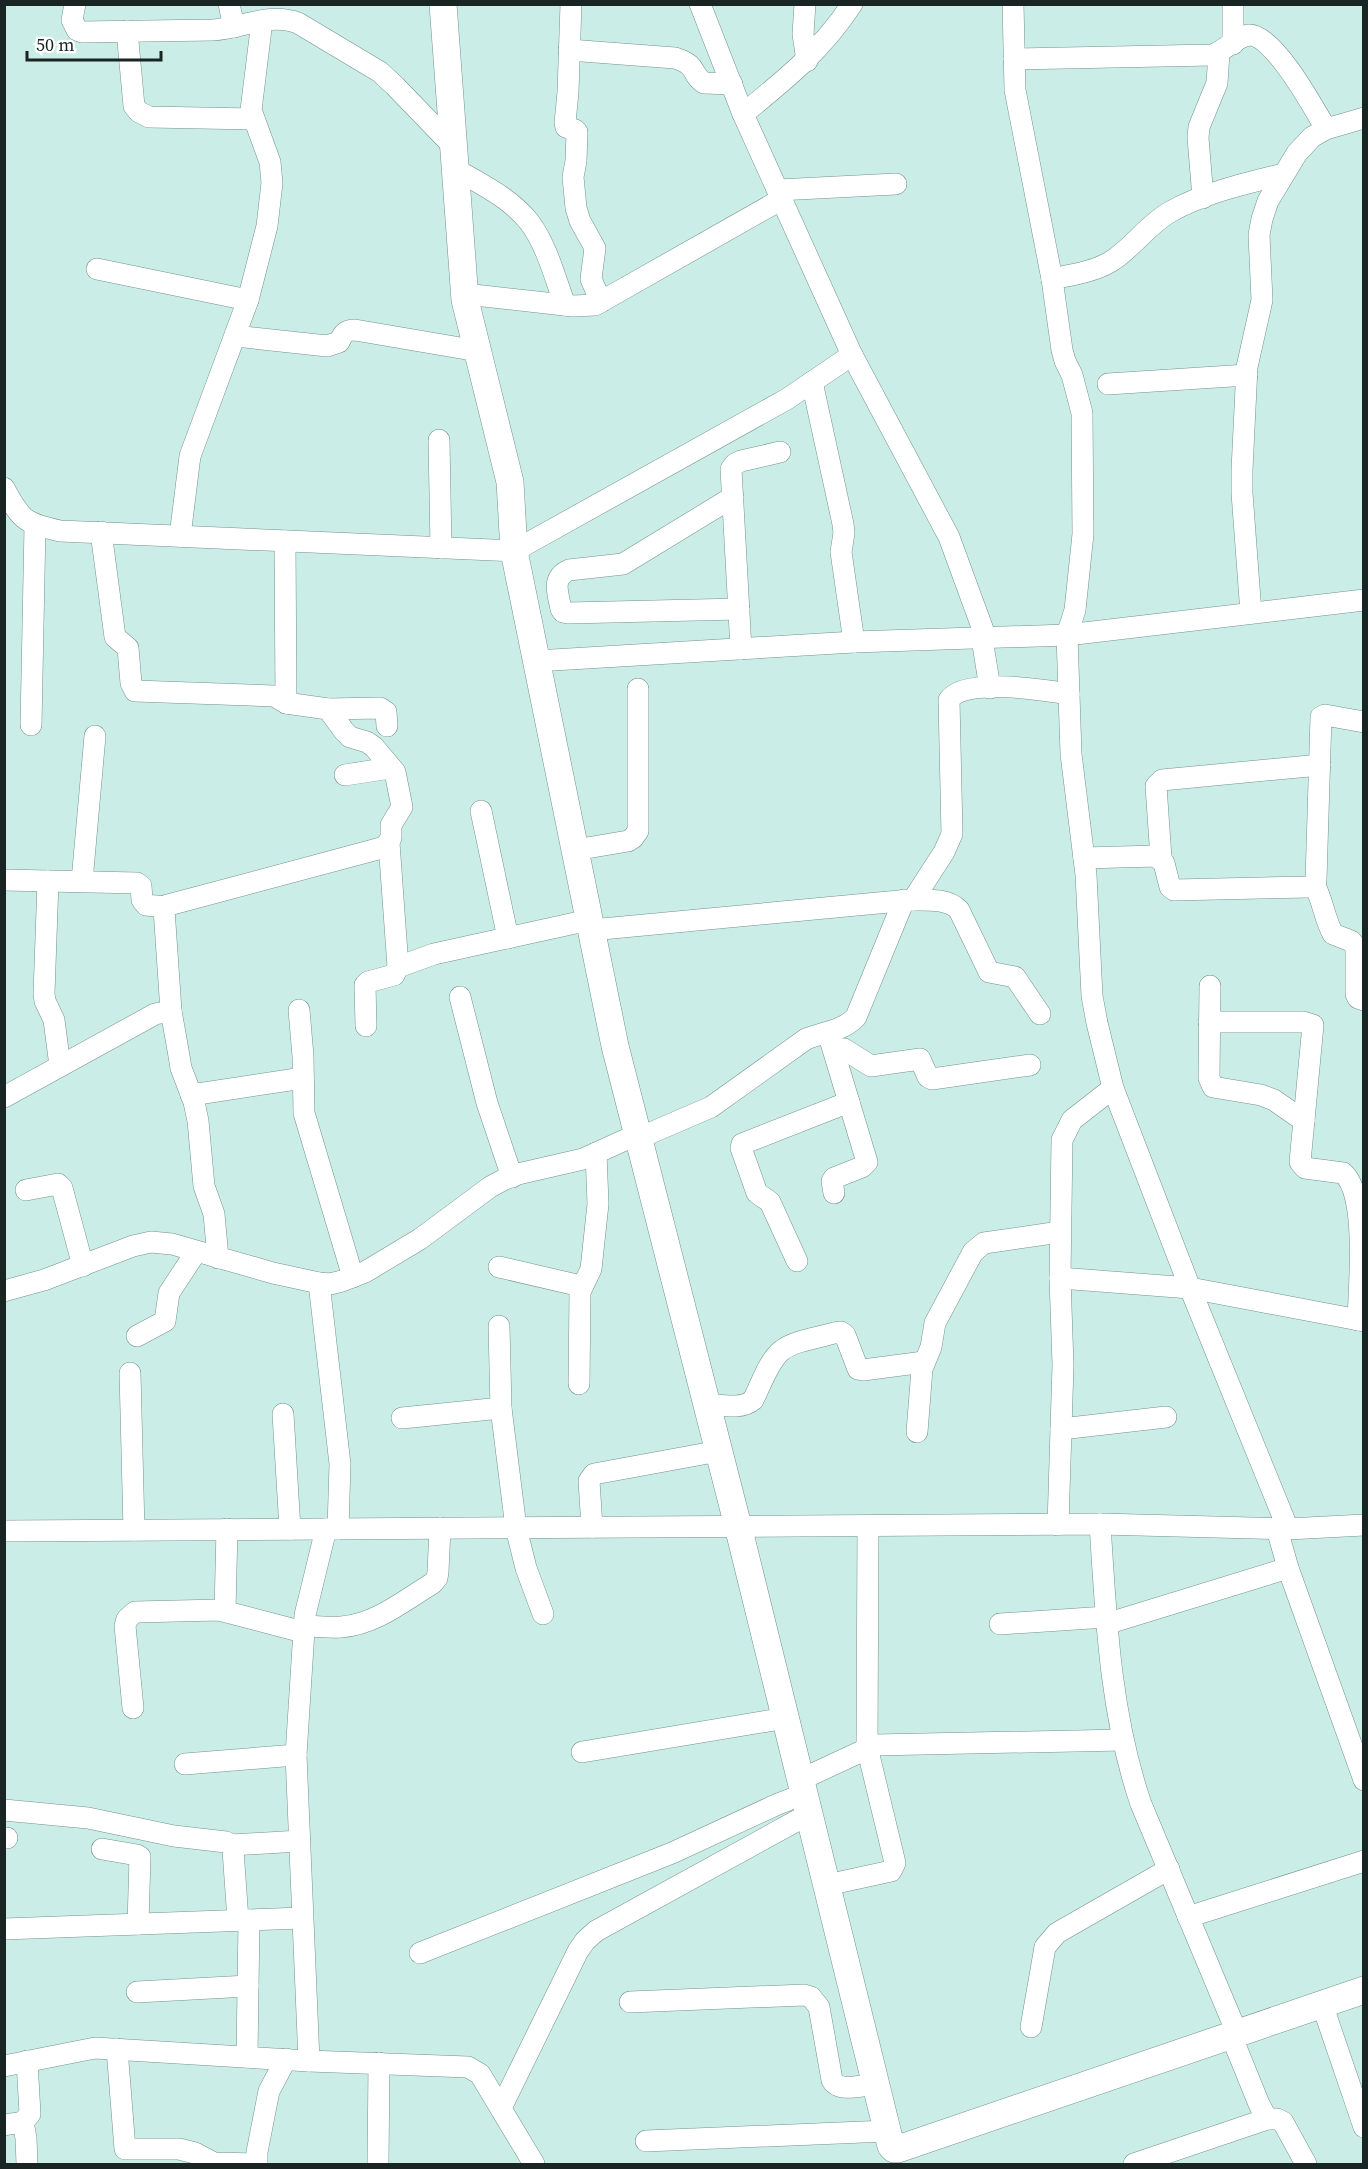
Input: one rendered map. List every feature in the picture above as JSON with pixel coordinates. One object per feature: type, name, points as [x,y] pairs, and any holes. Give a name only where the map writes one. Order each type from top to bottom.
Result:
[{"type":"main road","points":[[442,4],[465,294],[510,482],[514,551],[615,1046],[738,1526],[893,2148],[1364,1990]]},
{"type":"street","points":[[75,4],[72,20],[76,30],[82,32],[213,30],[234,27],[273,14],[298,23],[380,72],[395,86],[454,158],[531,224],[540,240],[565,305]]},
{"type":"street","points":[[229,4],[234,27]]},
{"type":"street","points":[[571,4],[565,123],[566,127],[577,132],[573,177],[576,208],[580,221],[595,248],[591,279],[602,302]]},
{"type":"street","points":[[700,4],[743,114],[852,355],[949,537],[984,638],[990,688]]},
{"type":"street","points":[[806,4],[803,34],[807,61]]},
{"type":"street","points":[[743,114],[807,61],[836,29],[852,4]]},
{"type":"street","points":[[1013,4],[1015,90],[1052,279],[1065,361],[1072,375],[1082,413],[1083,534],[1075,610],[1067,634],[1071,754],[1084,858],[1092,996],[1113,1088],[1283,1529],[1288,1568],[1362,1774]]},
{"type":"street","points":[[1203,198],[1199,127],[1217,83],[1226,48],[1233,4]]},
{"type":"street","points":[[180,536],[190,456],[248,300],[267,226],[272,183],[270,162],[253,118],[252,100],[273,14]]},
{"type":"street","points":[[127,31],[135,106],[142,115],[149,117],[253,118]]},
{"type":"street","points":[[1014,59],[1189,57],[1226,48],[1249,35],[1257,36],[1264,41],[1300,85],[1326,129]]},
{"type":"street","points":[[569,50],[675,58],[688,62],[704,83],[732,84]]},
{"type":"street","points":[[1251,613],[1242,493],[1247,375],[1250,350],[1262,300],[1259,241],[1261,227],[1268,201],[1297,153],[1312,137],[1326,129],[1364,118]]},
{"type":"street","points":[[1052,279],[1108,263],[1163,216],[1203,198],[1284,174]]},
{"type":"street","points":[[465,294],[588,307],[602,302],[780,195],[896,184]]},
{"type":"street","points":[[97,269],[248,300]]},
{"type":"street","points":[[235,336],[327,346],[339,342],[348,330],[355,330],[478,351]]},
{"type":"street","points":[[21,522],[60,531],[514,551],[787,399],[852,355]]},
{"type":"street","points":[[1108,384],[1247,375]]},
{"type":"street","points":[[812,382],[843,524],[842,552],[854,642]]},
{"type":"street","points":[[440,440],[441,548]]},
{"type":"street","points":[[741,649],[731,469],[735,464],[780,452]]},
{"type":"street","points":[[4,488],[21,522],[31,725]]},
{"type":"street","points":[[733,497],[623,564],[569,570],[563,573],[556,584],[561,609],[568,613],[739,609]]},
{"type":"street","points":[[101,532],[115,637],[128,648],[131,683],[135,691],[274,696],[286,703],[328,709],[380,708],[386,712],[387,726]]},
{"type":"street","points":[[285,541],[286,703]]},
{"type":"street","points":[[536,661],[854,642],[1067,634],[1364,600]]},
{"type":"street","points":[[830,1040],[856,1017],[909,900],[944,852],[952,834],[949,700],[952,694],[958,691],[990,688],[1027,687],[1069,694]]},
{"type":"street","points":[[575,850],[628,841],[638,831],[638,689]]},
{"type":"street","points":[[328,709],[344,731],[374,747],[397,775],[402,807],[391,825],[389,843],[398,967],[394,975],[368,982],[365,985],[366,1026]]},
{"type":"street","points":[[1364,722],[1322,716],[1314,884],[1333,934],[1351,941],[1356,946],[1356,994],[1358,998],[1364,1000]]},
{"type":"street","points":[[82,882],[95,736]]},
{"type":"street","points":[[1314,884],[1303,888],[1174,890],[1170,887],[1161,858],[1156,786],[1162,780],[1320,765]]},
{"type":"street","points":[[345,775],[390,768]]},
{"type":"street","points":[[481,811],[508,938]]},
{"type":"street","points":[[4,880],[140,884],[146,905],[166,907],[385,847],[389,843]]},
{"type":"street","points":[[1084,858],[1156,856],[1161,858]]},
{"type":"street","points":[[48,880],[44,994],[54,1020],[60,1066]]},
{"type":"street","points":[[398,967],[434,954],[508,938],[590,925],[909,900],[943,902],[955,906],[962,915],[989,972],[1015,977],[1040,1014]]},
{"type":"street","points":[[166,907],[164,915],[171,1011],[181,1068],[198,1121],[204,1186],[214,1214],[218,1258]]},
{"type":"street","points":[[1210,986],[1210,1084],[1213,1087],[1261,1095],[1274,1100],[1304,1121]]},
{"type":"street","points":[[460,997],[487,1102],[512,1177]]},
{"type":"street","points":[[299,1010],[304,1113],[353,1277]]},
{"type":"street","points":[[4,1096],[155,1014],[171,1011]]},
{"type":"street","points":[[1060,1278],[1190,1288],[1361,1320],[1359,1203],[1348,1176],[1343,1173],[1301,1166],[1313,1025],[1303,1022],[1209,1022]]},
{"type":"street","points":[[4,1291],[83,1266],[133,1246],[151,1242],[172,1244],[319,1283],[330,1284],[353,1277],[420,1239],[490,1187],[512,1177],[583,1159],[711,1107],[806,1039],[830,1040],[871,1066],[920,1059],[928,1077],[932,1079],[1030,1065]]},
{"type":"street","points":[[830,1040],[867,1162],[862,1167],[834,1178],[832,1181],[834,1193]]},
{"type":"street","points":[[191,1095],[303,1078]]},
{"type":"street","points":[[1058,1525],[1063,1365],[1060,1278],[1062,1140],[1072,1120],[1113,1088]]},
{"type":"street","points":[[796,1260],[770,1202],[758,1193],[741,1148],[742,1144],[849,1102]]},
{"type":"street","points":[[579,1384],[581,1286],[591,1269],[598,1204],[596,1153]]},
{"type":"street","points":[[26,1190],[58,1184],[62,1188],[83,1266]]},
{"type":"street","points":[[917,1432],[924,1362],[931,1347],[936,1318],[978,1246],[984,1243],[1060,1232]]},
{"type":"street","points":[[137,1336],[165,1321],[169,1293],[196,1252]]},
{"type":"street","points":[[499,1267],[581,1286]]},
{"type":"street","points":[[309,2061],[296,1755],[304,1629],[332,1529],[340,1464],[319,1283]]},
{"type":"street","points":[[499,1326],[501,1408],[516,1528],[526,1568],[543,1614]]},
{"type":"street","points":[[707,1404],[742,1406],[748,1404],[753,1400],[782,1351],[790,1346],[834,1333],[841,1332],[845,1335],[858,1369],[924,1362]]},
{"type":"street","points":[[130,1373],[134,1530]]},
{"type":"street","points":[[402,1418],[501,1408]]},
{"type":"street","points":[[284,1414],[290,1529]]},
{"type":"street","points":[[1061,1429],[1166,1418]]},
{"type":"street","points":[[592,1527],[589,1481],[594,1474],[719,1451]]},
{"type":"street","points":[[1100,1524],[1113,1689],[1128,1767],[1234,2034],[1259,2104],[1268,2119]]},
{"type":"street","points":[[4,1531],[1100,1524],[1283,1529],[1364,1525]]},
{"type":"street","points":[[827,1885],[891,1871],[895,1867],[867,1748],[868,1526]]},
{"type":"street","points":[[133,1708],[125,1626],[135,1612],[207,1609],[304,1629],[340,1628],[387,1612],[433,1583],[438,1572],[440,1528]]},
{"type":"street","points":[[225,1611],[227,1529]]},
{"type":"street","points":[[1000,1624],[1106,1620],[1288,1568]]},
{"type":"street","points":[[582,1752],[786,1718]]},
{"type":"street","points":[[501,2108],[585,1941],[596,1931],[805,1796],[867,1748],[886,1744],[1123,1740]]},
{"type":"street","points":[[185,1764],[296,1755]]},
{"type":"street","points":[[420,1953],[706,1839],[770,1807],[805,1796]]},
{"type":"street","points":[[4,1810],[88,1818],[174,1836],[226,1842],[232,1845],[299,1841]]},
{"type":"street","points":[[232,1845],[244,1920],[248,1986],[247,2057]]},
{"type":"street","points":[[102,1849],[140,1857],[138,1924]]},
{"type":"street","points":[[1188,1917],[1364,1861]]},
{"type":"street","points":[[1031,2027],[1045,1947],[1049,1940],[1056,1933],[1169,1869]]},
{"type":"street","points":[[4,1929],[302,1918]]},
{"type":"street","points":[[137,1992],[248,1986]]},
{"type":"street","points":[[630,2001],[804,1995],[811,1997],[819,2007],[834,2085],[840,2087],[876,2084]]},
{"type":"street","points":[[1322,2004],[1364,2127]]},
{"type":"street","points":[[4,2066],[94,2048],[309,2061],[468,2067],[480,2074],[530,2161]]},
{"type":"street","points":[[117,2049],[124,2149],[179,2149],[195,2153],[214,2163],[257,2164],[257,2152],[269,2091],[286,2059]]},
{"type":"street","points":[[27,2061],[30,2114],[14,2124],[26,2138],[27,2164]]},
{"type":"street","points":[[378,2164],[379,2063]]},
{"type":"street","points":[[1139,2164],[1268,2119],[1283,2122],[1306,2164]]},
{"type":"street","points":[[646,2141],[893,2148]]}]
